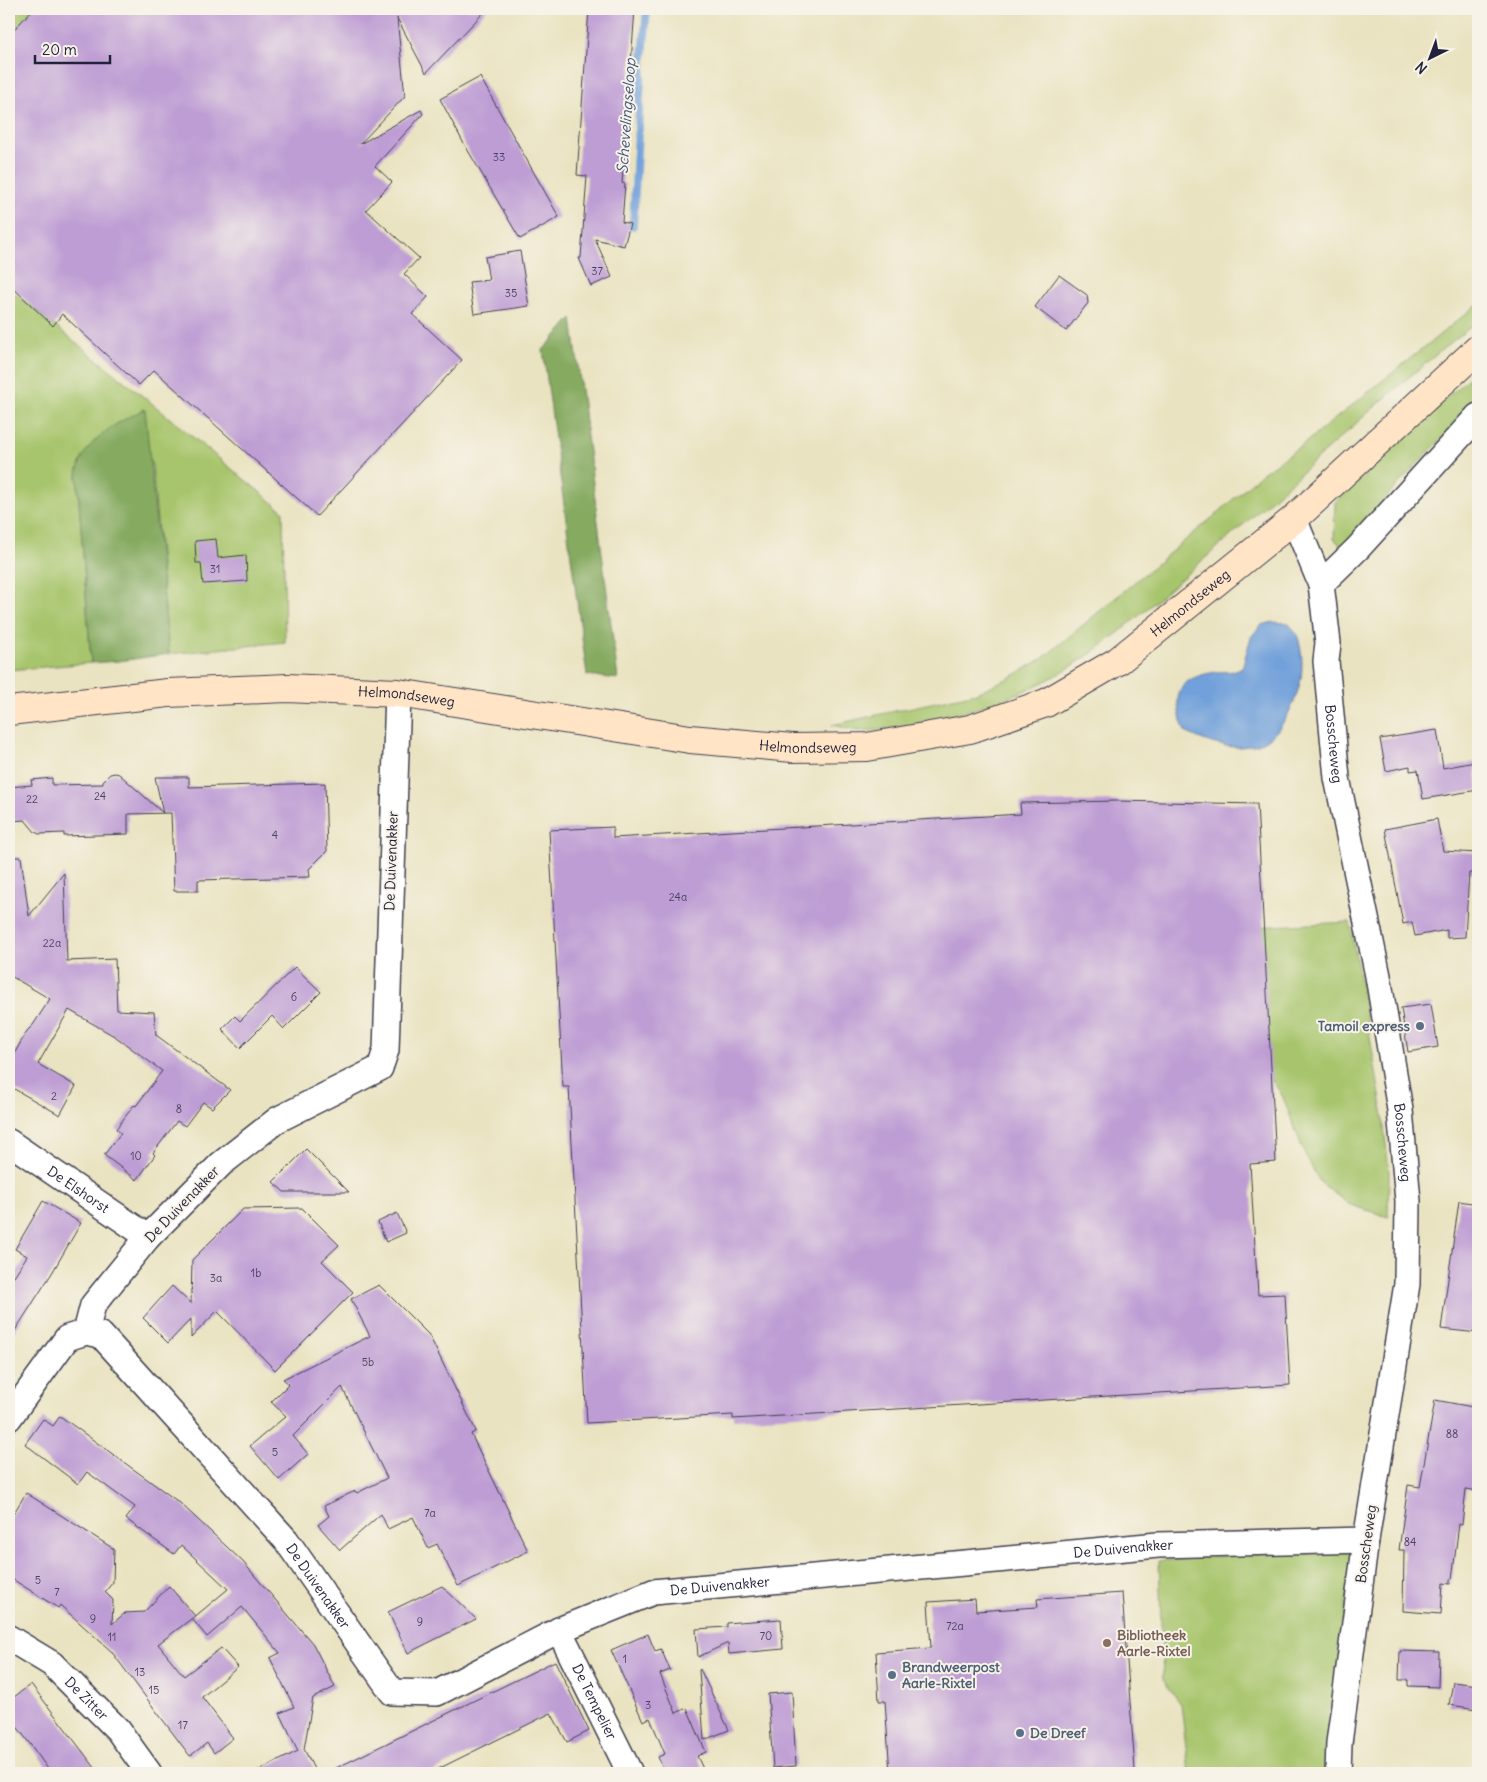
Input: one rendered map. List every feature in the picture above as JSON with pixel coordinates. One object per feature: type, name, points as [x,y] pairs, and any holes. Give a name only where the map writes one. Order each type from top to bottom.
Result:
[{"type":"street","name":"Helmondseweg","points":[[9,711],[168,692],[287,688],[398,693],[690,739],[793,748],[867,747],[970,729],[1046,703],[1118,661],[1294,519],[1478,350]]},
{"type":"street","points":[[1321,584],[1358,548],[1478,416]]},
{"type":"street","name":"Bosscheweg","points":[[1294,519],[1321,584],[1328,643],[1326,660],[1337,778],[1378,976],[1400,1110],[1408,1201],[1407,1284],[1366,1540],[1339,1743],[1338,1773]]},
{"type":"street","name":"De Duivenakker","points":[[398,693],[386,1050],[380,1068],[278,1120],[221,1164],[148,1237],[93,1305],[86,1332],[101,1335],[286,1540],[392,1692],[437,1693],[559,1630],[653,1592],[1158,1545],[1366,1540]]},
{"type":"street","name":"De Elshorst","points":[[9,1142],[148,1237]]},
{"type":"street","points":[[9,1418],[67,1338],[86,1332]]},
{"type":"street","name":"De Tempelier","points":[[559,1630],[630,1773]]},
{"type":"street","name":"De Zitter","points":[[9,1638],[52,1664],[118,1730],[149,1773]]},
{"type":"green space","points":[[9,9],[38,9],[9,41]]},
{"type":"green space","points":[[9,289],[283,511],[285,642],[169,654],[152,464],[77,474],[91,663],[9,670]]},
{"type":"green space","points":[[1478,304],[1478,321],[1368,413],[1132,621],[1088,656],[1053,677],[1015,695],[955,715],[882,730],[863,731],[832,725],[976,693],[1011,677],[1042,659],[1219,512],[1261,474],[1305,443]]},
{"type":"green space","points":[[572,318],[618,679],[587,675],[543,350]]},
{"type":"green space","points":[[1478,369],[1478,406],[1426,455],[1347,544],[1341,546],[1334,539],[1335,502]]},
{"type":"green space","points":[[145,409],[169,654],[91,663],[77,474],[80,462],[94,442],[113,426]]},
{"type":"green space","points":[[1350,922],[1381,1101],[1389,1171],[1388,1217],[1348,1204],[1320,1182],[1305,1155],[1283,1097],[1265,1069],[1254,927]]},
{"type":"green space","points":[[1353,1545],[1326,1773],[1189,1773],[1181,1704],[1163,1680],[1159,1561]]},
{"type":"water","points":[[1273,622],[1288,623],[1296,632],[1302,662],[1301,678],[1293,704],[1277,731],[1263,742],[1243,747],[1223,746],[1185,732],[1178,709],[1178,699],[1184,684],[1202,675],[1242,668],[1251,637],[1261,625]]},
{"type":"building","points":[[33,9],[487,9],[426,73],[397,18],[405,96],[360,144],[421,110],[423,114],[375,166],[392,182],[366,210],[419,258],[404,274],[428,297],[412,314],[462,360],[317,516],[154,370],[139,385],[62,314],[53,326],[9,284],[9,35]]},
{"type":"building","points":[[589,9],[635,9],[622,183],[625,184],[622,222],[630,224],[624,246],[595,239],[612,277],[591,286],[579,258],[581,258],[587,176],[577,175]]},
{"type":"building","points":[[480,77],[559,217],[520,239],[440,99]]},
{"type":"building","points":[[520,251],[529,306],[474,314],[469,282],[489,280],[485,257]]},
{"type":"building","points":[[1059,275],[1087,295],[1088,303],[1066,331],[1035,307]]},
{"type":"building","points":[[216,539],[218,558],[246,555],[247,581],[203,584],[201,563],[196,563],[195,541]]},
{"type":"building","points":[[1437,730],[1443,768],[1475,762],[1478,790],[1423,799],[1418,770],[1410,771],[1410,766],[1386,771],[1380,739]]},
{"type":"building","points":[[110,774],[119,774],[163,813],[155,777],[189,777],[189,787],[325,783],[327,851],[309,869],[310,877],[198,880],[198,891],[174,891],[171,813],[128,814],[128,834],[64,836],[64,833],[39,834],[25,820],[9,821],[9,787],[32,785],[31,780],[52,778],[52,785],[103,784],[103,781]]},
{"type":"building","points":[[1117,801],[1257,804],[1276,1162],[1250,1164],[1258,1295],[1285,1294],[1290,1385],[733,1419],[733,1415],[587,1423],[569,1087],[563,1087],[549,830],[613,827],[613,838],[1021,814],[1020,803]]},
{"type":"building","points":[[1437,819],[1443,851],[1478,853],[1478,873],[1469,873],[1465,937],[1447,938],[1447,930],[1415,936],[1412,922],[1403,924],[1385,829]]},
{"type":"building","points":[[9,857],[21,857],[29,916],[64,873],[67,961],[115,959],[117,1010],[154,1012],[156,1035],[230,1090],[212,1108],[203,1102],[185,1126],[177,1121],[153,1153],[155,1155],[137,1180],[104,1155],[121,1133],[116,1129],[162,1071],[116,1037],[69,1010],[38,1064],[76,1086],[60,1115],[9,1086],[9,1063],[27,1031],[50,999],[9,975]]},
{"type":"building","points":[[295,967],[321,992],[284,1029],[272,1016],[240,1048],[222,1029],[235,1016],[240,1021]]},
{"type":"building","points":[[1431,1004],[1438,1047],[1408,1052],[1401,1008]]},
{"type":"building","points":[[306,1149],[349,1192],[284,1192],[273,1182]]},
{"type":"building","points":[[43,1201],[81,1223],[52,1273],[9,1340],[9,1284],[27,1256],[15,1249]]},
{"type":"building","points":[[1459,1201],[1478,1204],[1478,1333],[1441,1329]]},
{"type":"building","points":[[302,1208],[339,1245],[322,1261],[353,1292],[275,1370],[217,1311],[191,1338],[191,1319],[168,1343],[143,1318],[172,1286],[191,1304],[192,1260],[243,1209]]},
{"type":"building","points":[[397,1213],[406,1233],[386,1242],[378,1222]]},
{"type":"building","points":[[379,1285],[429,1335],[476,1431],[471,1434],[528,1551],[458,1586],[437,1544],[428,1548],[413,1517],[388,1529],[381,1514],[340,1550],[318,1525],[329,1516],[324,1506],[355,1491],[357,1493],[387,1478],[342,1387],[293,1436],[308,1454],[279,1480],[250,1446],[286,1416],[271,1402],[289,1384],[283,1379],[370,1336],[351,1299]]},
{"type":"building","points":[[1435,1400],[1478,1408],[1478,1491],[1466,1489],[1462,1525],[1459,1524],[1452,1579],[1450,1579],[1450,1584],[1443,1583],[1441,1614],[1403,1611],[1404,1550],[1399,1550],[1408,1485],[1420,1487]]},
{"type":"building","points":[[60,1416],[180,1503],[243,1562],[313,1644],[335,1687],[313,1698],[304,1749],[316,1773],[254,1773],[298,1751],[280,1713],[294,1707],[270,1658],[280,1653],[242,1607],[207,1637],[192,1619],[228,1589],[181,1545],[174,1554],[126,1519],[135,1507],[87,1472],[78,1484],[25,1444],[43,1419],[53,1426]]},
{"type":"building","points":[[26,1493],[114,1549],[113,1582],[105,1592],[113,1600],[112,1624],[125,1613],[144,1612],[169,1586],[195,1616],[158,1644],[184,1676],[221,1648],[238,1667],[202,1697],[233,1738],[214,1753],[207,1743],[190,1756],[111,1651],[60,1605],[58,1608],[9,1577],[9,1521]]},
{"type":"building","points":[[442,1586],[476,1619],[408,1653],[388,1612]]},
{"type":"building","points":[[1122,1593],[1135,1770],[1133,1770],[1133,1773],[890,1773],[885,1701],[879,1701],[876,1652],[931,1648],[928,1602],[975,1599],[976,1611],[1038,1607],[1037,1599]]},
{"type":"building","points":[[781,1619],[783,1649],[729,1654],[728,1643],[698,1657],[696,1629],[727,1627],[727,1623]]},
{"type":"building","points":[[648,1634],[655,1651],[661,1649],[670,1670],[660,1674],[676,1713],[687,1708],[706,1752],[697,1756],[705,1773],[665,1773],[658,1757],[665,1754],[650,1718],[643,1721],[611,1650]]},
{"type":"building","points":[[1400,1651],[1439,1652],[1438,1687],[1408,1686],[1408,1680],[1399,1680]]},
{"type":"building","points":[[555,1661],[589,1731],[567,1742],[551,1713],[430,1773],[326,1773]]},
{"type":"building","points":[[699,1670],[729,1730],[704,1740]]},
{"type":"building","points":[[1453,1682],[1478,1685],[1478,1709],[1449,1705]]},
{"type":"building","points":[[31,1684],[99,1773],[51,1773],[9,1716],[9,1701]]},
{"type":"building","points":[[792,1692],[796,1766],[773,1768],[768,1694]]},
{"type":"waterway","name":"Schevelingseloop","points":[[633,226],[640,94],[647,9]]},
{"type":"place","name":"Tamoil express","points":[[1420,1026]]},
{"type":"place","name":"Bibliotheek Aarle-Rixtel","points":[[1107,1643]]},
{"type":"place","name":"Brandweerpost Aarle-Rixtel","points":[[892,1675]]},
{"type":"place","name":"De Dreef","points":[[1020,1733]]}]
